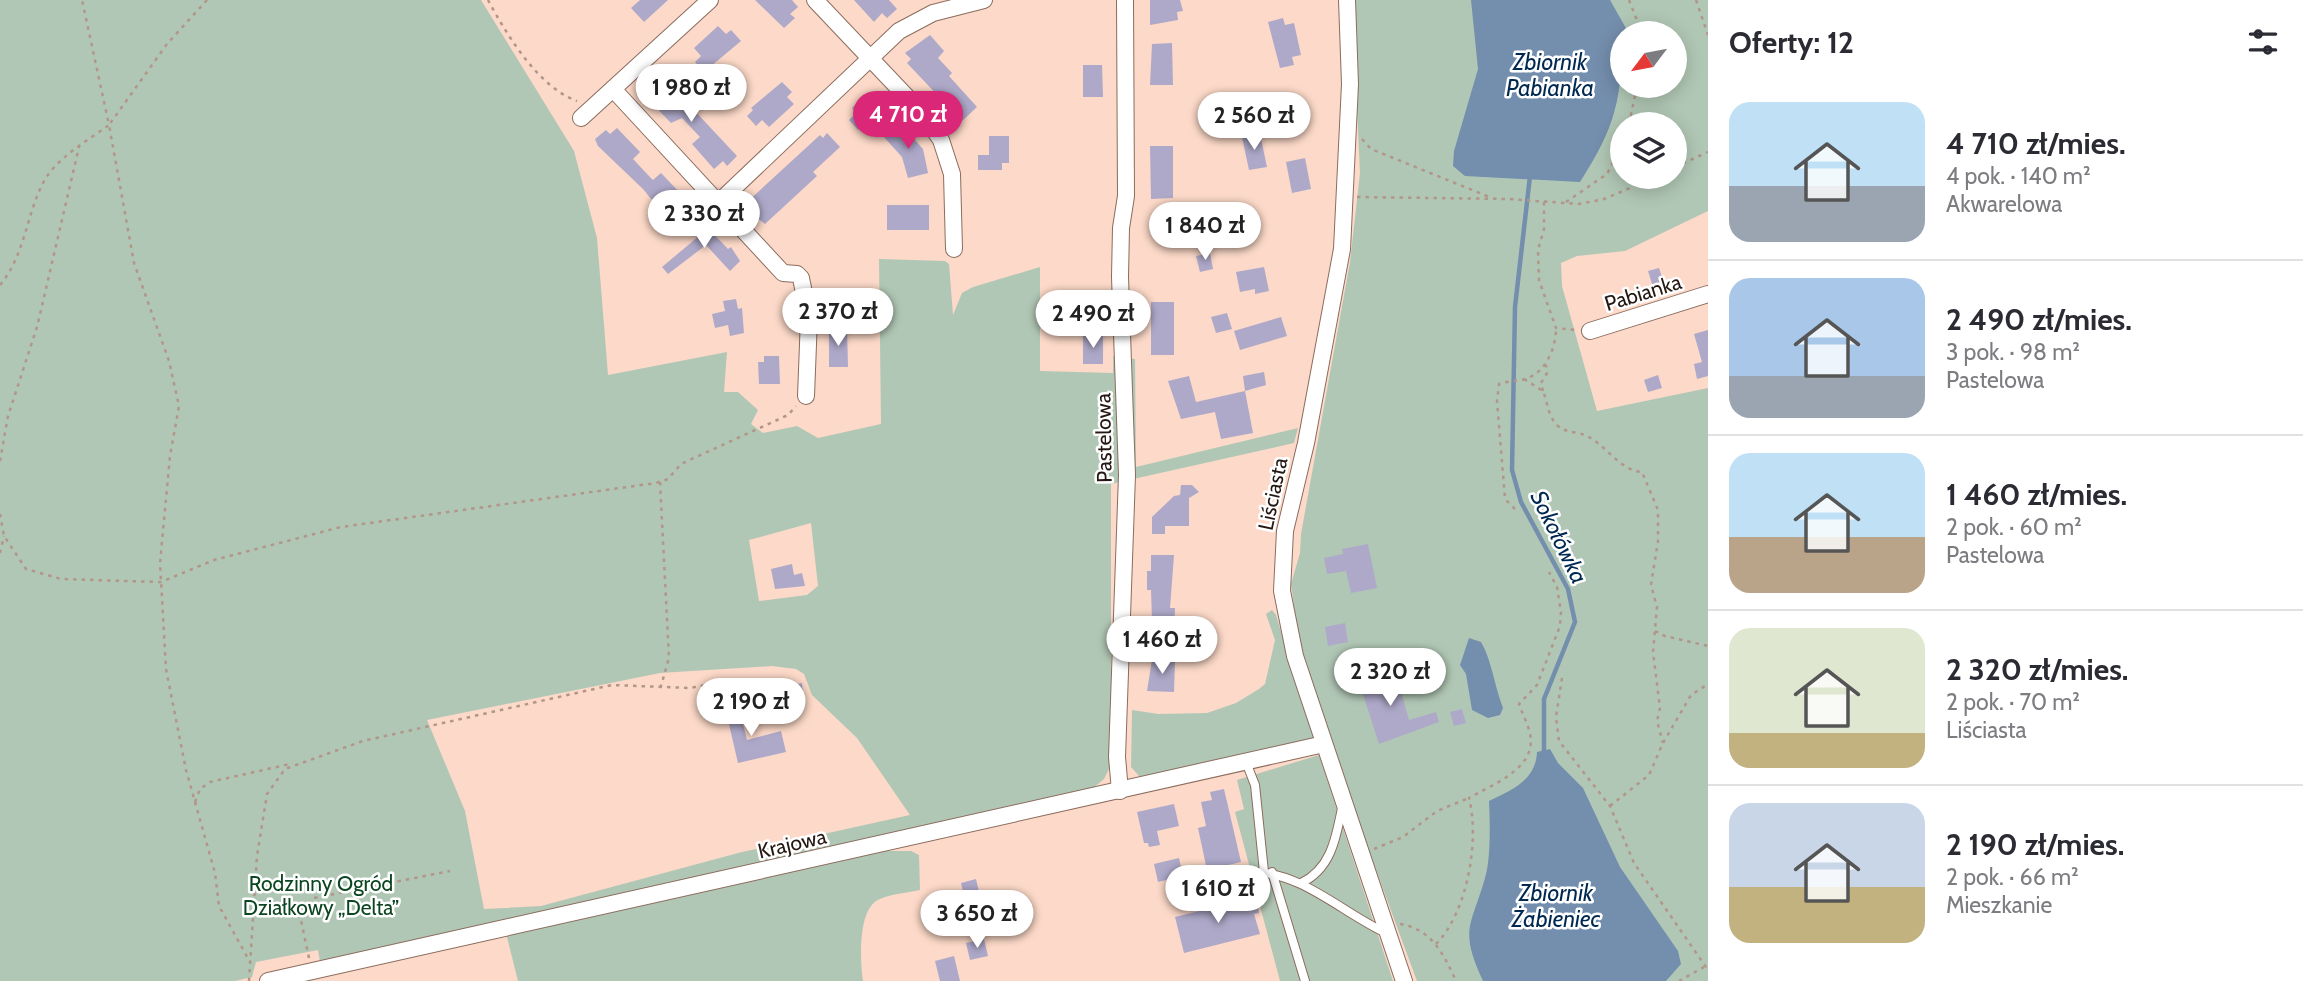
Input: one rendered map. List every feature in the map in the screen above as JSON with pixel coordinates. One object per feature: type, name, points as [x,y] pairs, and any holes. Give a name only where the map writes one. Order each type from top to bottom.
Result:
[{"type":"street","points":[[581,118],[710,0]]},
{"type":"street","points":[[815,0],[923,114],[947,152],[952,174],[954,248]]},
{"type":"street","points":[[719,202],[869,59],[918,19],[984,0]]},
{"type":"street","name":"Pastelowa","points":[[1120,790],[1117,757],[1127,475],[1120,277],[1125,196],[1125,0]]},
{"type":"street","name":"Liściasta","points":[[1347,0],[1347,197],[1334,303],[1285,531],[1282,570],[1286,623],[1404,981]]},
{"type":"street","points":[[613,89],[783,273],[797,274],[802,278],[809,318],[806,396]]},
{"type":"street","name":"Pabianka","points":[[1590,331],[1708,294]]},
{"type":"street","name":"Krajowa","points":[[268,981],[1324,744]]},
{"type":"lane","points":[[1245,762],[1255,785],[1268,872],[1305,981]]},
{"type":"lane","points":[[1301,883],[1314,877],[1332,850],[1343,801]]},
{"type":"lane","points":[[1251,872],[1268,872],[1301,883],[1357,919],[1386,928]]},
{"type":"path","points":[[82,0],[88,19],[92,57],[106,102],[134,263],[169,360],[179,406],[170,456],[161,582],[166,669],[195,802],[215,873],[219,906],[250,962]]},
{"type":"path","points":[[0,285],[23,244],[43,183],[54,168],[108,125],[167,44],[207,0]]},
{"type":"path","points":[[488,0],[516,44],[546,80],[564,96],[580,102],[597,103]]},
{"type":"path","points":[[1629,0],[1637,21]]},
{"type":"path","points":[[1696,0],[1708,35]]},
{"type":"path","points":[[1349,123],[1371,149],[1495,199]]},
{"type":"path","points":[[0,461],[8,416],[37,327],[79,147]]},
{"type":"path","points":[[1687,162],[1708,152]]},
{"type":"path","points":[[1563,203],[1607,174],[1610,168]]},
{"type":"path","points":[[1347,197],[1509,199],[1563,203],[1594,202],[1632,189]]},
{"type":"path","points":[[1544,202],[1544,229],[1538,250],[1539,280],[1556,328],[1556,342],[1546,365],[1547,373],[1541,383],[1548,412],[1557,425],[1571,434],[1587,436],[1630,471],[1642,472],[1658,510],[1658,541],[1651,585],[1657,607],[1653,652],[1660,708],[1657,721],[1663,743]]},
{"type":"path","points":[[1556,328],[1590,331]]},
{"type":"path","points":[[1515,509],[1505,499],[1498,423],[1499,384],[1524,379],[1546,365]]},
{"type":"path","points":[[1524,379],[1543,391]]},
{"type":"path","points":[[0,514],[4,536],[26,569],[61,579],[161,582],[214,559],[341,527],[660,482],[668,479],[681,464],[788,415],[806,396]]},
{"type":"path","points":[[660,482],[669,658],[661,686]]},
{"type":"path","points":[[0,553],[4,536]]},
{"type":"path","points":[[1361,853],[1392,843],[1437,811],[1469,798],[1521,768],[1527,756],[1530,732],[1519,704],[1536,685],[1560,626],[1558,595],[1549,572]]},
{"type":"path","points":[[1655,631],[1708,646]]},
{"type":"path","points":[[1562,678],[1556,717],[1559,741],[1610,806],[1634,863],[1706,969],[1679,981]]},
{"type":"path","points":[[195,802],[200,789],[210,782],[295,763],[363,741],[486,711],[612,685],[690,688],[727,681]]},
{"type":"path","points":[[1610,806],[1649,775],[1663,743],[1691,695],[1708,684]]},
{"type":"path","points":[[248,981],[257,856],[267,794],[285,769],[295,763]]},
{"type":"path","points":[[1436,944],[1455,922],[1463,897],[1471,843],[1469,798]]},
{"type":"path","points":[[307,951],[299,911],[314,898],[450,871]]},
{"type":"path","points":[[1386,928],[1411,926],[1436,944],[1456,981]]},
{"type":"green space","name":"Rodzinny Ogród Działkowy „Delta”","points":[[0,0],[481,0],[574,151],[597,238],[608,375],[727,352],[724,392],[738,392],[758,410],[751,424],[763,433],[797,426],[818,438],[881,424],[879,259],[945,261],[949,264],[953,315],[962,293],[973,287],[1040,267],[1040,371],[1113,373],[1113,356],[1135,359],[1136,467],[1298,428],[1294,443],[1111,484],[1111,765],[1104,779],[1091,790],[321,968],[318,950],[256,962],[252,977],[235,981],[0,981]],"holes":[[[811,523],[818,586],[807,595],[759,601],[749,540]],[[772,666],[796,669],[804,674],[812,695],[857,738],[910,815],[742,852],[541,906],[484,909],[465,811],[427,720],[660,673]]]},
{"type":"green space","points":[[1352,0],[1708,0],[1708,211],[1625,251],[1577,256],[1561,263],[1562,286],[1597,411],[1708,388],[1708,981],[1417,981],[1328,740],[1299,642],[1291,584],[1300,553],[1301,534],[1350,262],[1360,173]]},
{"type":"green space","points":[[1272,610],[1276,615],[1314,740],[1140,777],[1131,767],[1132,710],[1158,714],[1207,713],[1236,703],[1259,689],[1265,684],[1275,640],[1266,614]]},
{"type":"green space","points":[[1319,755],[1393,981],[1280,981],[1235,812],[1244,809],[1237,780]]},
{"type":"green space","points":[[867,851],[911,851],[919,855],[920,890],[886,897],[870,907],[863,927],[863,981],[518,981],[506,933]]},
{"type":"water","name":"Zbiornik Pabianka","points":[[1471,0],[1610,0],[1622,21],[1610,21],[1610,98],[1617,98],[1615,112],[1610,112],[1610,125],[1602,144],[1580,182],[1465,176],[1453,166],[1454,151],[1478,69]]},
{"type":"water","points":[[1469,638],[1481,642],[1485,649],[1503,708],[1500,715],[1488,718],[1472,710],[1466,674],[1460,665]]},
{"type":"water","name":"Zbiornik Żabieniec","points":[[1550,749],[1558,763],[1583,788],[1620,867],[1678,951],[1681,964],[1666,981],[1483,981],[1469,938],[1488,861],[1489,801],[1521,783],[1532,770],[1537,752]]},
{"type":"building","points":[[640,0],[668,0],[644,22],[631,8]]},
{"type":"building","points":[[755,0],[792,0],[798,7],[790,14],[795,18],[784,28]]},
{"type":"building","points":[[854,0],[889,0],[897,9],[887,18],[882,13],[874,22]]},
{"type":"building","points":[[1150,0],[1180,0],[1183,11],[1177,12],[1178,20],[1150,25]]},
{"type":"building","points":[[1283,18],[1285,25],[1294,23],[1301,55],[1292,57],[1294,65],[1280,68],[1268,22]]},
{"type":"building","points":[[718,26],[726,34],[731,30],[741,41],[704,72],[695,62],[701,56],[694,48]]},
{"type":"building","points":[[930,35],[944,51],[938,58],[952,73],[949,76],[977,107],[962,121],[907,63],[911,59],[905,53]]},
{"type":"building","points":[[1172,43],[1173,85],[1150,85],[1152,44]]},
{"type":"building","points":[[1083,65],[1102,65],[1103,97],[1083,97]]},
{"type":"building","points":[[662,76],[737,156],[727,166],[723,161],[714,169],[692,144],[700,137],[682,118],[671,123],[648,99],[657,91],[652,86]]},
{"type":"building","points":[[782,82],[792,92],[787,97],[794,104],[769,127],[762,120],[756,126],[747,116],[753,110],[751,108]]},
{"type":"building","points":[[864,97],[880,110],[858,130],[849,120],[856,113],[852,108]]},
{"type":"building","points":[[899,122],[923,149],[928,173],[908,178],[902,157],[883,136]]},
{"type":"building","points":[[617,128],[640,152],[633,159],[648,175],[653,180],[661,173],[684,197],[676,205],[680,209],[671,218],[665,216],[643,189],[598,146],[595,139],[606,130],[610,134]]},
{"type":"building","points":[[827,133],[840,147],[813,172],[817,176],[765,224],[746,203],[820,135],[823,138]]},
{"type":"building","points":[[1260,134],[1267,167],[1249,170],[1242,137]]},
{"type":"building","points":[[989,136],[1009,136],[1009,163],[1002,163],[1002,170],[978,170],[978,155],[989,155]]},
{"type":"building","points":[[1150,146],[1173,146],[1173,198],[1151,199]]},
{"type":"building","points":[[1305,158],[1311,189],[1292,193],[1286,162]]},
{"type":"building","points":[[887,205],[929,205],[929,230],[887,230]]},
{"type":"building","points":[[702,222],[728,249],[731,247],[740,261],[730,271],[706,245],[668,274],[662,267],[699,236],[694,231]]},
{"type":"building","points":[[1210,253],[1213,269],[1200,272],[1196,256]]},
{"type":"building","points":[[1264,267],[1269,291],[1255,294],[1255,289],[1240,292],[1236,272]]},
{"type":"building","points":[[1659,268],[1664,283],[1653,287],[1648,271]]},
{"type":"building","points":[[736,299],[738,309],[742,308],[744,333],[730,336],[728,325],[715,328],[712,314],[725,311],[723,301]]},
{"type":"building","points":[[1151,302],[1174,302],[1174,355],[1151,355]]},
{"type":"building","points":[[1227,313],[1232,329],[1216,333],[1211,317]]},
{"type":"building","points":[[1281,317],[1287,336],[1240,350],[1234,331]]},
{"type":"building","points":[[829,328],[847,328],[848,367],[829,367]]},
{"type":"building","points":[[1708,330],[1708,376],[1697,379],[1694,364],[1702,362],[1694,334]]},
{"type":"building","points":[[1083,336],[1103,336],[1103,364],[1083,364]]},
{"type":"building","points":[[764,356],[779,356],[780,384],[759,384],[758,362],[764,362]]},
{"type":"building","points":[[1264,372],[1266,385],[1245,391],[1243,376]]},
{"type":"building","points":[[1658,375],[1662,388],[1648,392],[1644,380]]},
{"type":"building","points":[[1189,376],[1196,402],[1245,391],[1253,433],[1221,439],[1215,412],[1181,419],[1168,381]]},
{"type":"building","points":[[1181,485],[1192,485],[1199,492],[1189,498],[1189,526],[1165,526],[1165,534],[1152,534],[1152,517],[1174,496],[1180,495]]},
{"type":"building","points":[[1368,544],[1377,588],[1351,593],[1346,571],[1327,574],[1324,558],[1343,554],[1342,549]]},
{"type":"building","points":[[1151,555],[1174,555],[1170,608],[1175,608],[1174,639],[1148,639],[1148,621],[1152,621],[1147,571],[1151,571]]},
{"type":"building","points":[[792,564],[794,575],[802,573],[805,586],[775,589],[771,569]]},
{"type":"building","points":[[1345,623],[1348,642],[1328,646],[1325,627]]},
{"type":"building","points":[[1152,660],[1175,660],[1174,692],[1147,691]]},
{"type":"building","points":[[1389,667],[1394,685],[1399,684],[1409,720],[1436,712],[1439,722],[1379,744],[1360,685],[1371,682],[1369,673]]},
{"type":"building","points":[[802,683],[804,710],[784,714],[779,688]]},
{"type":"building","points":[[737,700],[747,740],[781,731],[786,752],[738,763],[724,703]]},
{"type":"building","points":[[1462,709],[1466,723],[1454,726],[1450,712]]},
{"type":"building","points":[[1224,789],[1241,862],[1207,870],[1198,828],[1206,826],[1201,802],[1212,800],[1210,792]]},
{"type":"building","points":[[1174,804],[1179,826],[1157,831],[1160,845],[1149,847],[1148,843],[1144,843],[1137,812]]},
{"type":"building","points":[[1179,858],[1183,876],[1158,882],[1154,864]]},
{"type":"building","points":[[976,879],[980,896],[965,900],[961,883]]},
{"type":"building","points":[[1256,897],[1259,913],[1254,914],[1260,934],[1184,953],[1175,917]]},
{"type":"building","points":[[984,939],[988,956],[970,960],[966,943]]},
{"type":"building","points":[[954,956],[960,981],[940,981],[935,961]]},
{"type":"waterway","name":"Sokołówka","points":[[1530,176],[1515,307],[1512,470],[1521,502],[1568,589],[1575,622],[1544,699],[1544,754]]}]
